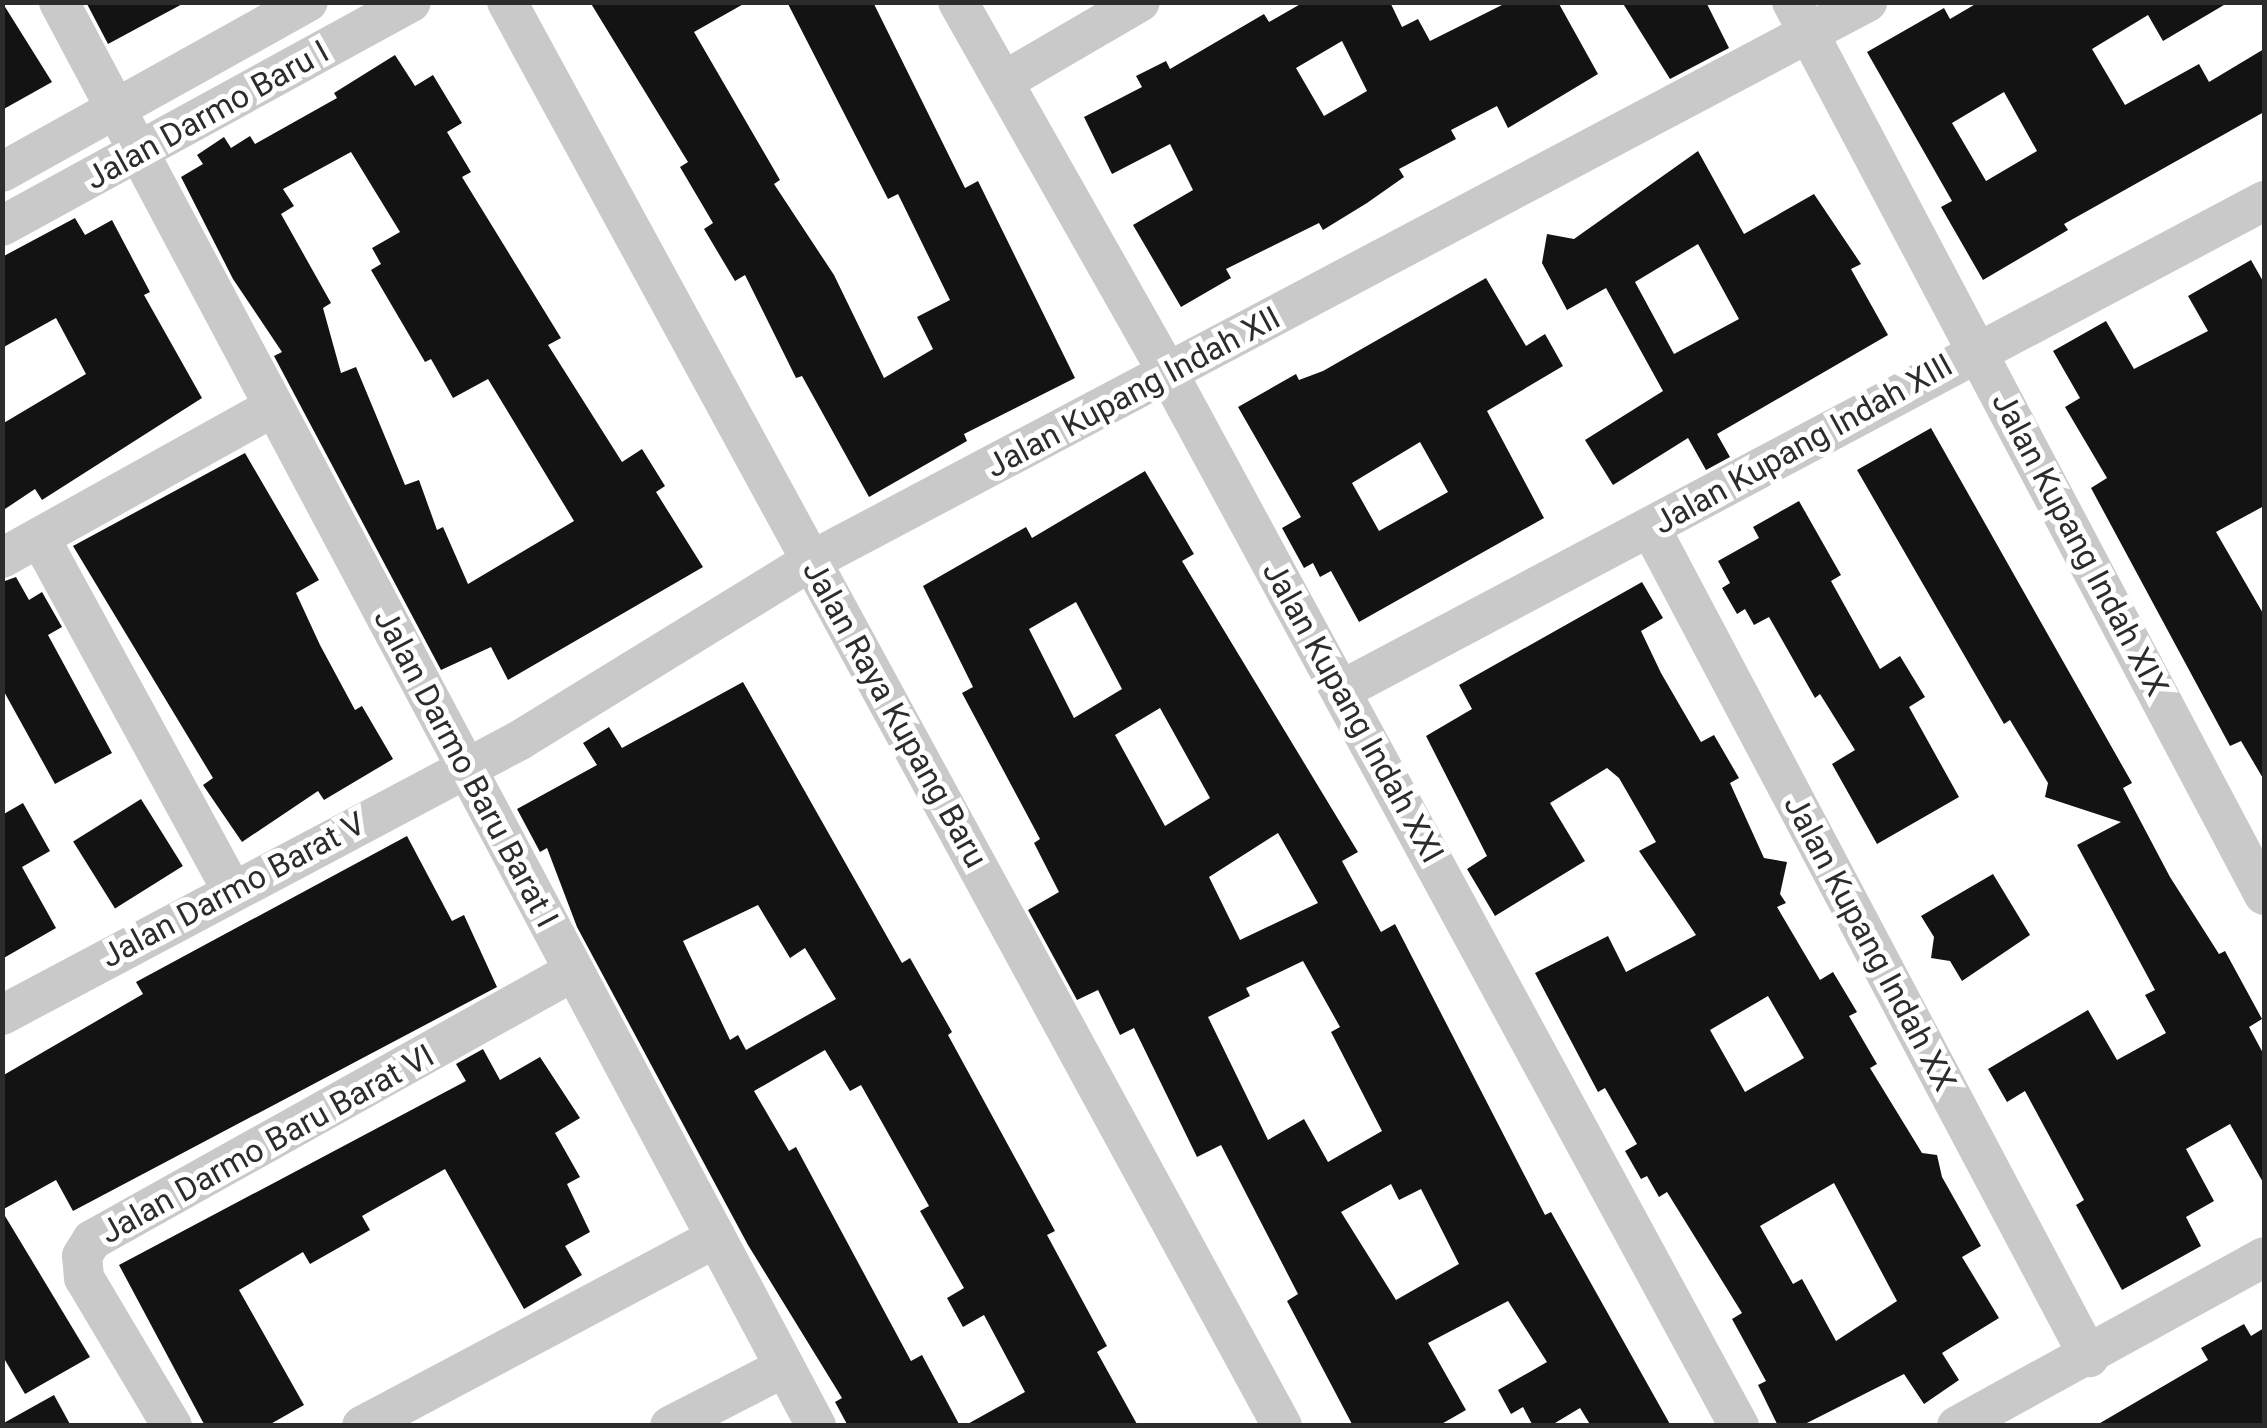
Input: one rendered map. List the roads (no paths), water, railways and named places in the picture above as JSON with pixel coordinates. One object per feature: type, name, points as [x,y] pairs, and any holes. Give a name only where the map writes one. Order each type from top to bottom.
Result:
[{"type":"street","name":"Jalan Darmo Baru Barat I","points":[[58,2],[816,1426]]},
{"type":"street","name":"Jalan Darmo Baru I","points":[[2,172],[308,2]]},
{"type":"street","name":"Jalan Darmo Baru I","points":[[2,226],[138,156],[412,2]]},
{"type":"street","name":"Jalan Raya Kupang Baru","points":[[507,2],[1282,1426]]},
{"type":"street","name":"Jalan Kupang Indah XXI","points":[[958,2],[1342,690],[1739,1426]]},
{"type":"street","points":[[1004,80],[1140,2]]},
{"type":"street","name":"Jalan Kupang Indah XII","points":[[466,767],[812,561],[1168,373],[1801,18],[1867,2]]},
{"type":"street","name":"Jalan Kupang Indah XIX","points":[[1801,18],[2264,896]]},
{"type":"street","name":"Jalan Kupang Indah XIII","points":[[1342,690],[1651,528],[1978,348],[2264,200]]},
{"type":"street","points":[[2,558],[272,408]]},
{"type":"street","name":"Jalan Kupang Indah XX","points":[[1651,528],[2089,1357]]},
{"type":"street","points":[[40,538],[231,888]]},
{"type":"street","name":"Jalan Darmo Barat V","points":[[5,1009],[466,767]]},
{"type":"street","name":"Jalan Darmo Baru Barat VI","points":[[172,1426],[84,1278],[82,1256],[92,1240],[574,970]]},
{"type":"street","points":[[376,1422],[716,1238]]},
{"type":"street","points":[[1957,1426],[2089,1357],[2264,1257]]},
{"type":"street","points":[[670,1426],[785,1367]]}]
